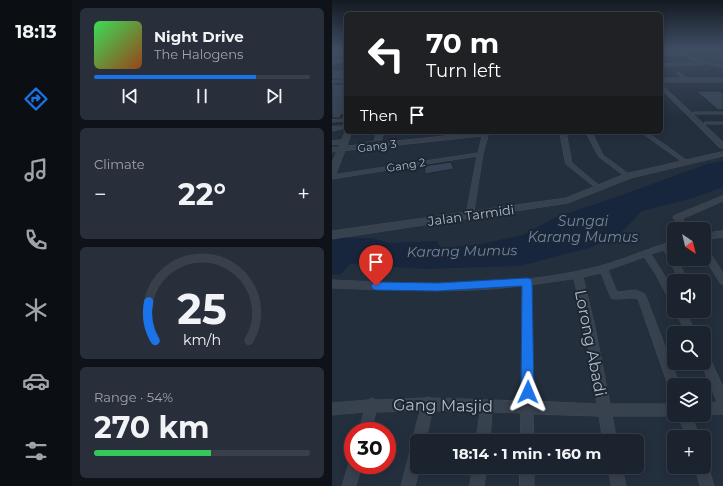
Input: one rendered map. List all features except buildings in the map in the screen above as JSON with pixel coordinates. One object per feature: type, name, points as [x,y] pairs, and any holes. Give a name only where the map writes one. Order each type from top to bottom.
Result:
[{"type":"street","points":[[678,73],[688,80]]},
{"type":"street","points":[[663,83],[688,80],[723,81]]},
{"type":"street","points":[[332,82],[344,81]]},
{"type":"street","points":[[663,83],[723,81]]},
{"type":"street","points":[[663,85],[721,140]]},
{"type":"street","points":[[664,92],[706,123],[721,140]]},
{"type":"street","points":[[693,113],[723,113]]},
{"type":"street","points":[[332,116],[344,115]]},
{"type":"street","points":[[332,121],[344,120]]},
{"type":"street","points":[[706,123],[723,123]]},
{"type":"street","name":"Gang 3","points":[[332,129],[344,127]]},
{"type":"street","points":[[332,173],[347,134]]},
{"type":"street","name":"Gang 3","points":[[343,146],[474,134]]},
{"type":"street","points":[[470,215],[485,134]]},
{"type":"street","points":[[563,134],[570,164],[599,188]]},
{"type":"street","points":[[590,134],[592,142],[601,156],[628,176]]},
{"type":"street","points":[[647,134],[686,162]]},
{"type":"street","points":[[332,143],[343,146]]},
{"type":"street","points":[[332,150],[343,146]]},
{"type":"street","name":"Gang 2","points":[[332,173],[480,154]]},
{"type":"street","name":"Jalan Tarmidi","points":[[332,235],[568,200],[628,176],[723,154]]},
{"type":"street","points":[[681,222],[677,218],[723,198]]},
{"type":"street","points":[[711,236],[723,234]]},
{"type":"street","points":[[332,284],[437,287],[527,282],[578,275],[604,268],[667,246]]},
{"type":"street","points":[[646,253],[667,287]]},
{"type":"street","points":[[711,260],[720,272],[723,281]]},
{"type":"street","points":[[604,268],[614,295],[637,294],[642,297],[671,378]]},
{"type":"street","name":"Lorong Abadi","points":[[578,275],[590,327],[609,434]]},
{"type":"street","points":[[527,282],[527,434]]},
{"type":"street","points":[[709,370],[723,401]]},
{"type":"street","points":[[367,422],[372,404]]},
{"type":"street","name":"Gang Masjid","points":[[332,409],[372,404],[428,404],[527,406],[604,410],[667,410]]},
{"type":"street","points":[[421,434],[428,404]]},
{"type":"street","points":[[484,434],[487,405]]},
{"type":"street","points":[[711,409],[723,408]]},
{"type":"street","points":[[349,486],[352,474]]},
{"type":"street","points":[[408,486],[411,474]]},
{"type":"street","points":[[477,486],[479,474]]},
{"type":"street","points":[[527,474],[527,486]]},
{"type":"street","points":[[616,474],[619,486]]},
{"type":"street","points":[[704,474],[708,486]]},
{"type":"water","name":"Sungai Karang Mumus","points":[[723,161],[723,187],[690,199],[642,211],[619,235],[589,248],[520,266],[424,269],[350,264],[341,274],[332,275],[332,236],[341,235],[348,238],[371,238],[391,243],[437,241],[441,248],[475,245],[523,235],[554,218],[707,164]]},
{"type":"route","points":[[376,286],[422,288],[527,282],[528,392]]},
{"type":"water label","name":"Karang Mumus","points":[[462,251]]}]
